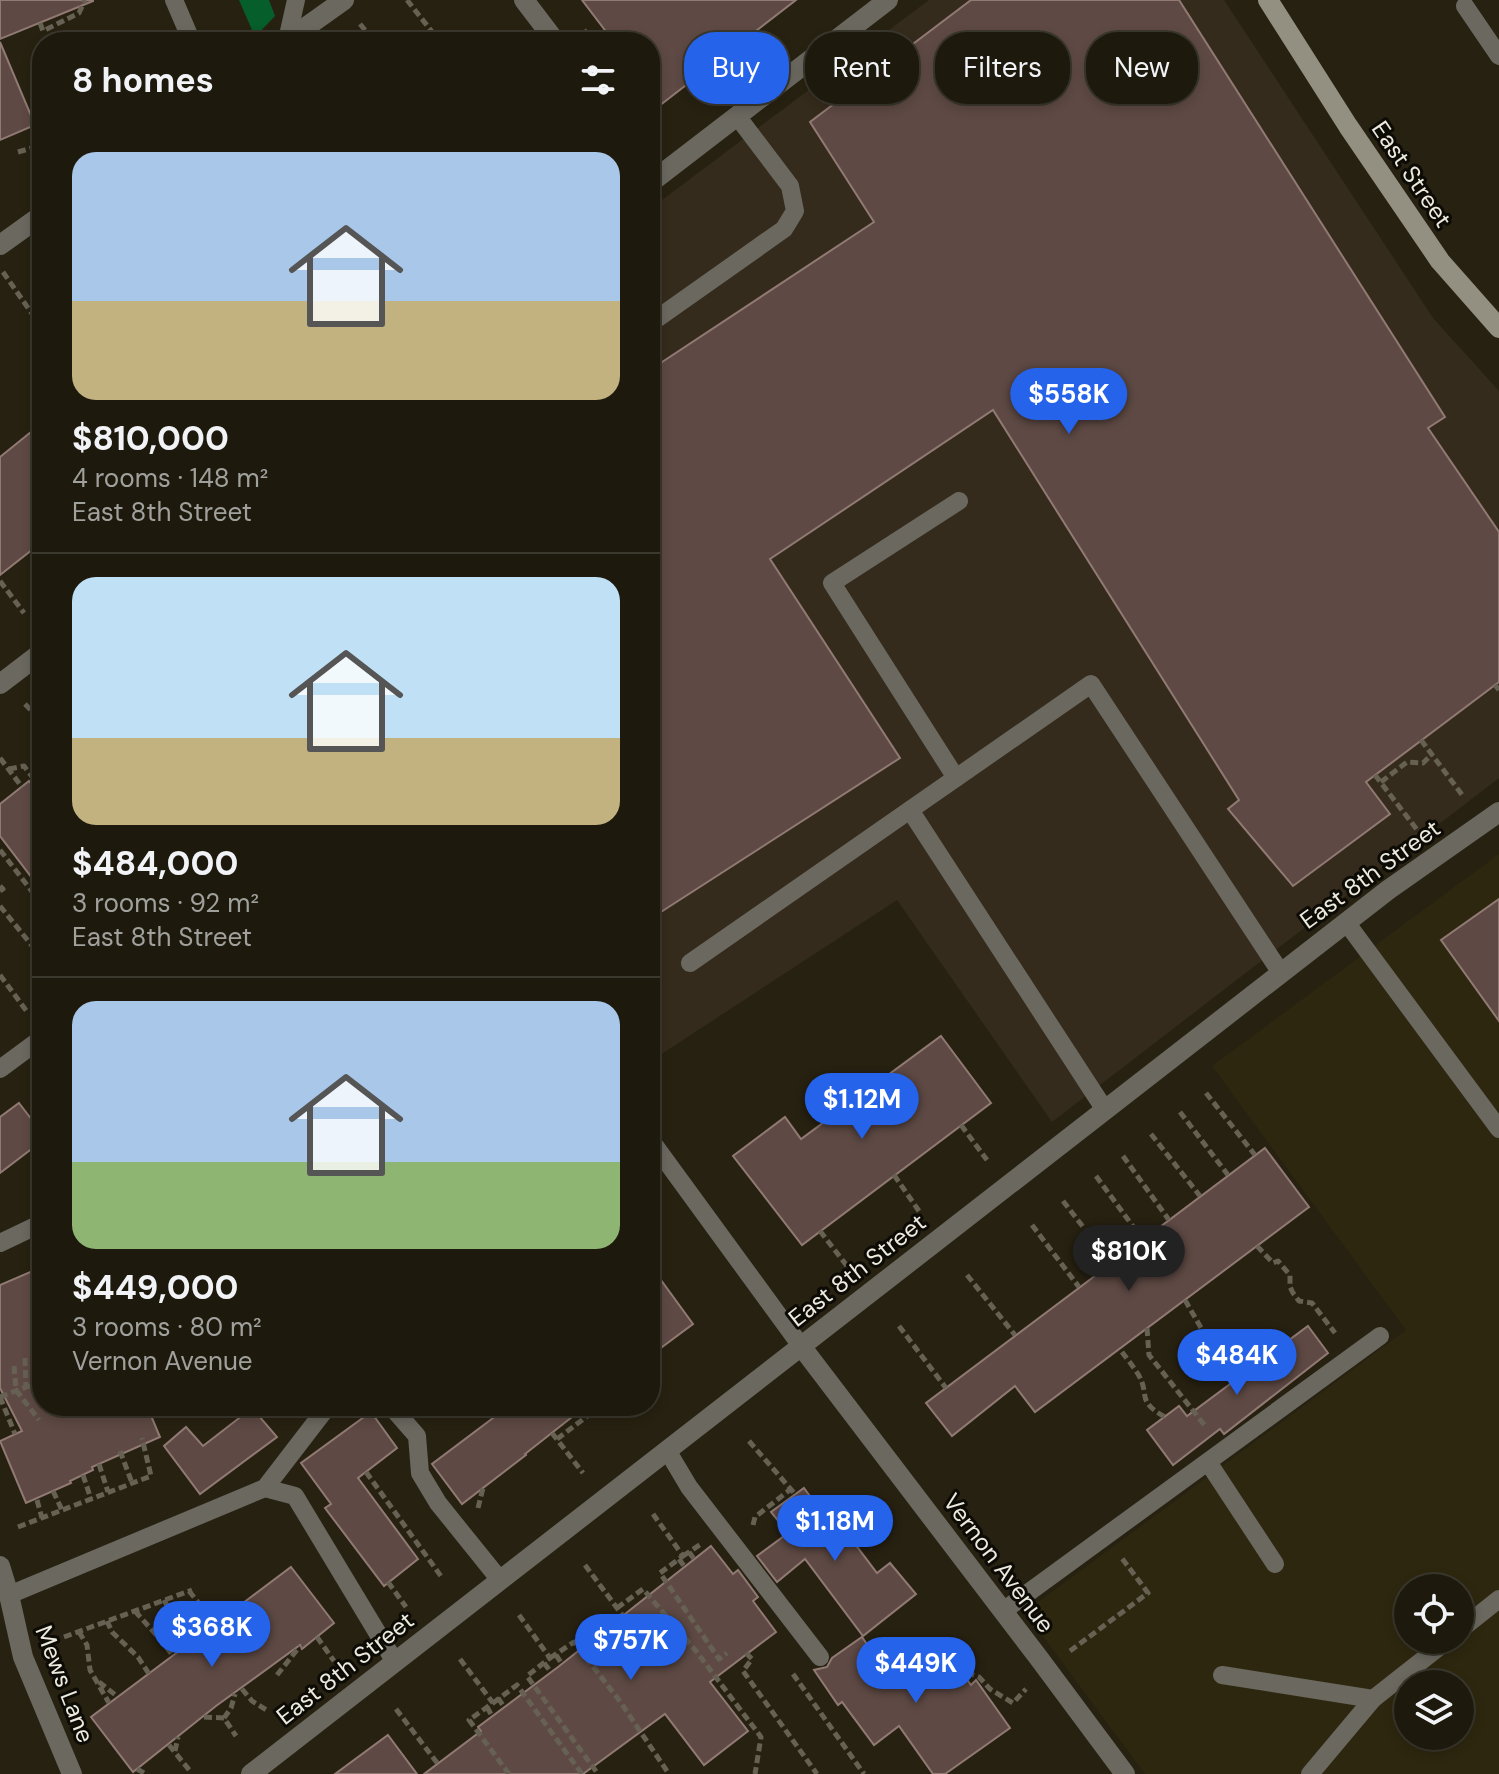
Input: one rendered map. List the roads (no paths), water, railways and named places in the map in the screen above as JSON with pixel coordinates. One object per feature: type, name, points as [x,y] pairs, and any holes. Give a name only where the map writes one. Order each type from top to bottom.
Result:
[{"type":"main road","name":"East Street","points":[[1268,0],[1348,126],[1440,261],[1499,328]]},
{"type":"street","points":[[299,32],[344,0]]},
{"type":"street","points":[[524,0],[548,32]]},
{"type":"street","points":[[660,168],[737,116],[876,4]]},
{"type":"street","points":[[0,245],[32,222]]},
{"type":"street","points":[[0,684],[32,660]]},
{"type":"street","name":"East 8th Street","points":[[251,1774],[1346,922],[1499,812]]},
{"type":"street","name":"Vernon Avenue","points":[[801,1346],[1125,1774]]},
{"type":"street","name":"Mews Lane","points":[[0,1566],[23,1657],[72,1774]]},
{"type":"lane","points":[[174,0],[188,32]]},
{"type":"lane","points":[[288,32],[296,0]]},
{"type":"lane","points":[[1466,2],[1499,56]]},
{"type":"lane","points":[[660,317],[784,229],[795,211],[790,186],[737,116]]},
{"type":"lane","points":[[956,778],[832,583],[959,501]]},
{"type":"lane","points":[[690,963],[1091,684],[1281,973]]},
{"type":"lane","points":[[910,810],[1105,1110]]},
{"type":"lane","points":[[1346,922],[1499,1129]]},
{"type":"lane","points":[[0,1069],[32,1045]]},
{"type":"lane","points":[[660,1153],[801,1346]]},
{"type":"lane","points":[[0,1243],[32,1228]]},
{"type":"lane","points":[[1003,1611],[1380,1336]]},
{"type":"lane","points":[[9,1595],[265,1488],[320,1416]]},
{"type":"lane","points":[[400,1416],[417,1436],[420,1473],[438,1503],[500,1580]]},
{"type":"lane","points":[[667,1450],[689,1487],[820,1657]]},
{"type":"lane","points":[[1208,1462],[1275,1564]]},
{"type":"lane","points":[[265,1488],[295,1496],[395,1662]]},
{"type":"lane","points":[[1474,1619],[1499,1599]]},
{"type":"lane","points":[[1310,1774],[1373,1699],[1430,1654]]},
{"type":"lane","points":[[1222,1675],[1373,1699]]}]
